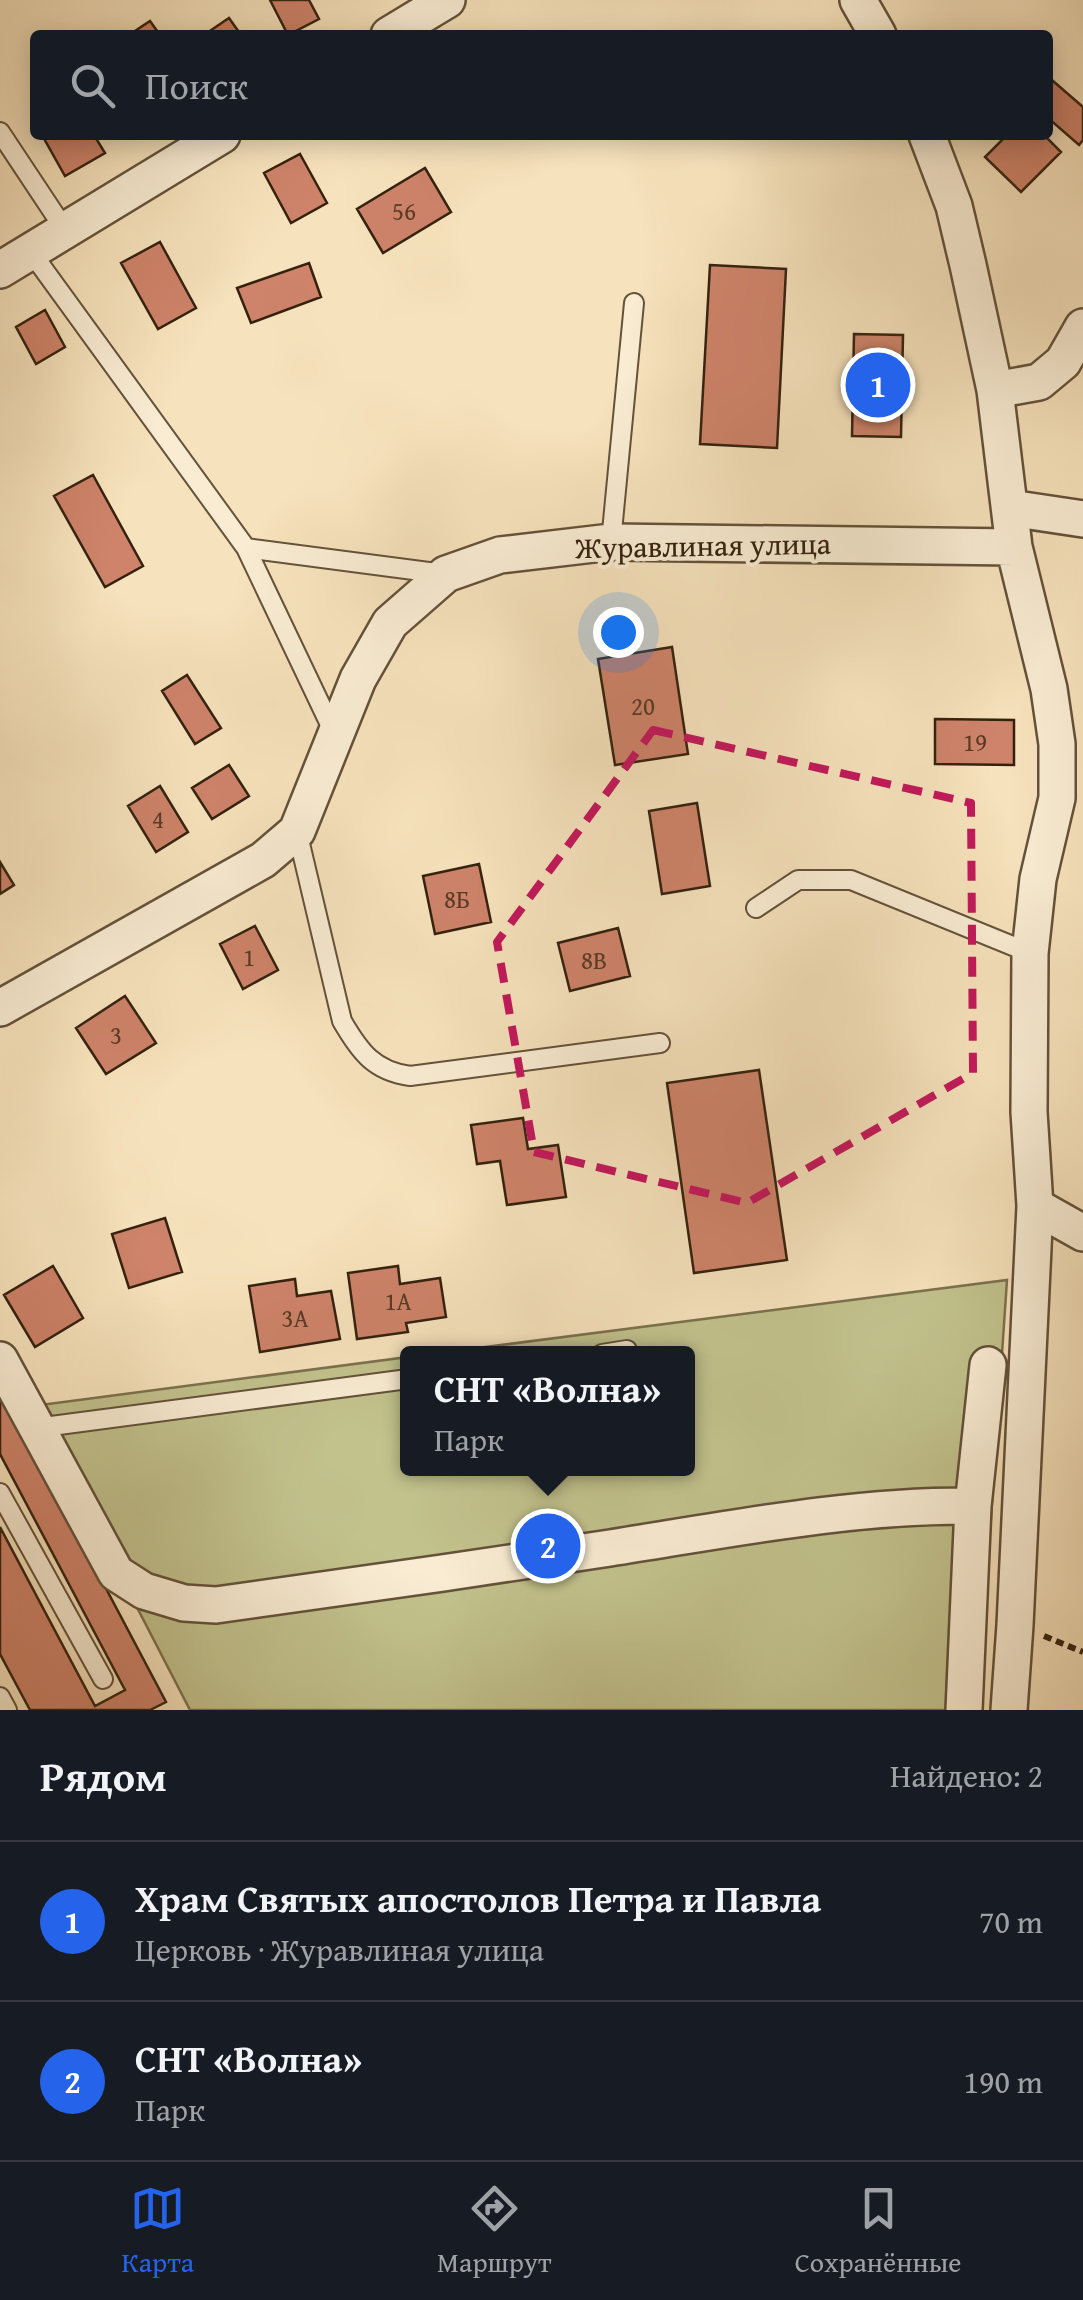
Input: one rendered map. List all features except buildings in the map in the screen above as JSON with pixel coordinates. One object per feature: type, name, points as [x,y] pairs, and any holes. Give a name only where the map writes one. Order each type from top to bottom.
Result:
[{"type":"street","points":[[397,30],[447,0]]},
{"type":"street","points":[[858,0],[875,30]]},
{"type":"street","points":[[0,270],[214,140]]},
{"type":"street","points":[[929,140],[954,206],[995,390],[1014,546],[1049,688],[1057,744],[1057,798],[1038,879],[1030,953],[1029,1112],[1035,1206],[1009,1710]]},
{"type":"street","points":[[995,390],[1039,382],[1063,362],[1083,327]]},
{"type":"street","points":[[1010,508],[1083,519]]},
{"type":"street","name":"Журавлиная улица","points":[[298,831],[358,679],[390,623],[446,574],[500,554],[611,542],[1014,546]]},
{"type":"street","points":[[0,1008],[263,860],[298,831]]},
{"type":"street","points":[[1035,1206],[1083,1232]]},
{"type":"street","points":[[0,1360],[116,1573],[144,1591],[184,1603],[216,1605],[830,1513],[974,1506]]},
{"type":"street","points":[[964,1710],[974,1506],[988,1365]]},
{"type":"lane","points":[[0,132],[65,230]]},
{"type":"lane","points":[[31,252],[246,548],[335,735]]},
{"type":"lane","points":[[611,542],[634,303]]},
{"type":"lane","points":[[246,548],[446,574]]},
{"type":"lane","points":[[298,831],[342,1021],[356,1047],[390,1073],[410,1076],[660,1043]]},
{"type":"lane","points":[[756,908],[798,880],[850,880],[1030,953]]},
{"type":"lane","points":[[36,1428],[400,1380]]},
{"type":"lane","points":[[0,1493],[104,1679]]},
{"type":"lane","points":[[0,1697],[7,1710]]},
{"type":"highlighted area","points":[[653,730],[971,803],[973,1073],[747,1203],[534,1152],[497,942]]},
{"type":"green space","points":[[1007,1280],[978,1710],[190,1710],[33,1406],[400,1358],[400,1476],[695,1476],[695,1346],[493,1346]]},
{"type":"place","name":"Храм Святых апостолов Петра и Павла","points":[[878,385]]},
{"type":"place","name":"СНТ «Волна»","points":[[548,1546]]}]
